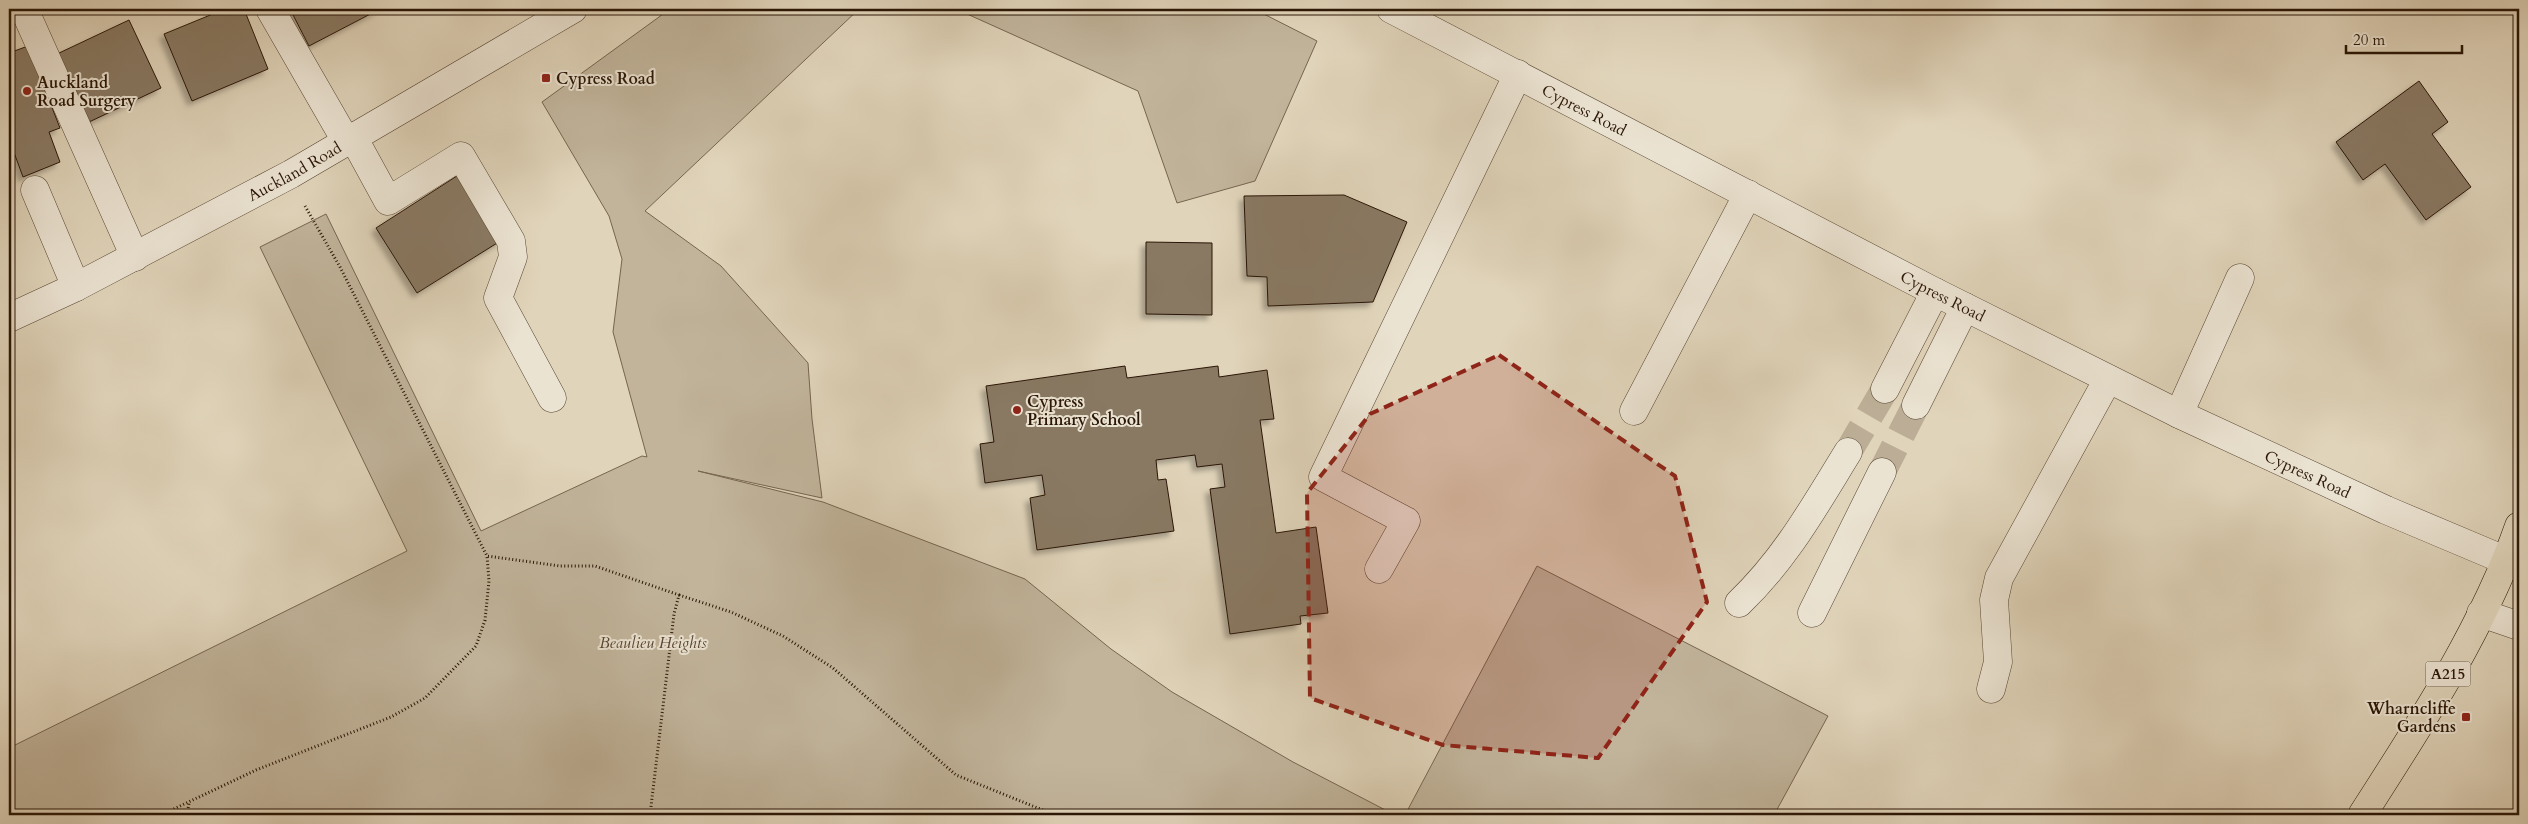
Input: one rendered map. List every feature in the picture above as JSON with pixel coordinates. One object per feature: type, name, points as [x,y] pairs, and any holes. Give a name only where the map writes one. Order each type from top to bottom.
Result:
[{"type":"main road","name":"A215","points":[[2362,815],[2427,712],[2481,613],[2507,561],[2519,526]]},
{"type":"street","points":[[24,9],[135,257]]},
{"type":"street","points":[[270,9],[388,201],[461,156],[511,241],[513,258],[498,298],[552,398]]},
{"type":"street","name":"Auckland Road","points":[[9,318],[135,257],[291,174],[573,9]]},
{"type":"street","name":"Cypress Road","points":[[1407,12],[1518,74],[1935,292],[2108,379],[2386,510],[2507,561]]},
{"type":"street","points":[[1379,569],[1406,521],[1323,476],[1518,74]]},
{"type":"street","points":[[35,190],[76,287]]},
{"type":"street","points":[[1634,411],[1748,194]]},
{"type":"street","points":[[2179,414],[2240,278]]},
{"type":"street","points":[[1885,389],[1935,292]]},
{"type":"street","points":[[1916,405],[1965,307]]},
{"type":"street","points":[[1991,689],[1998,662],[1994,600],[1999,578],[2108,379]]},
{"type":"street","points":[[1739,603],[1774,567],[1794,541],[1848,452]]},
{"type":"street","points":[[1812,613],[1882,472]]},
{"type":"street","points":[[2481,613],[2519,626]]},
{"type":"path","points":[[161,815],[190,803],[256,770],[391,717],[425,698],[476,646],[485,620],[489,581],[487,556],[340,267],[308,212],[291,174]]},
{"type":"path","points":[[487,556],[560,566],[596,566],[731,612],[783,636],[833,668],[956,775],[1055,815]]},
{"type":"path","points":[[650,815],[674,614],[679,595]]},
{"type":"path","points":[[187,815],[190,803]]},
{"type":"highlighted area","points":[[1499,355],[1675,476],[1707,602],[1598,758],[1443,745],[1310,698],[1307,493],[1370,414]]},
{"type":"green space","name":"Beaulieu Heights","points":[[670,9],[859,9],[645,211],[721,266],[808,363],[812,419],[822,498],[698,471],[823,502],[1025,579],[1111,649],[1172,692],[1293,762],[1395,815],[9,815],[9,748],[407,551],[260,247],[326,214],[481,531],[642,456],[647,457],[613,332],[622,259],[609,216],[542,102]]},
{"type":"green space","points":[[956,9],[1254,9],[1317,41],[1255,181],[1177,203],[1138,91]]},
{"type":"green space","points":[[1537,566],[1828,716],[1774,815],[1405,815]]},
{"type":"building","points":[[225,9],[244,9],[268,69],[192,101],[164,34]]},
{"type":"building","points":[[290,9],[380,9],[309,46]]},
{"type":"building","points":[[129,20],[161,88],[89,122],[57,54]]},
{"type":"building","name":"Auckland Road Surgery","points":[[28,46],[60,128],[49,132],[60,162],[23,177],[12,147],[9,148],[9,53]]},
{"type":"building","points":[[2419,81],[2448,122],[2432,134],[2471,187],[2426,220],[2385,164],[2363,180],[2336,142]]},
{"type":"building","points":[[460,174],[502,240],[417,293],[376,228]]},
{"type":"building","points":[[1344,195],[1407,222],[1373,302],[1268,306],[1267,277],[1247,276],[1244,196]]},
{"type":"building","points":[[1146,242],[1212,243],[1212,315],[1146,314]]},
{"type":"building","points":[[1125,366],[1127,378],[1218,366],[1219,377],[1267,370],[1274,419],[1260,420],[1276,533],[1316,527],[1328,613],[1300,616],[1301,624],[1230,634],[1210,489],[1225,487],[1222,464],[1197,467],[1195,455],[1156,460],[1158,480],[1166,479],[1174,531],[1037,550],[1030,498],[1045,495],[1042,475],[985,483],[980,444],[994,442],[986,386]]},
{"type":"tunnel","points":[[1848,452],[1885,389]]},
{"type":"tunnel","points":[[1882,472],[1916,405]]},
{"type":"place","name":"Cypress Road","points":[[546,78]]},
{"type":"place","name":"Auckland Road Surgery","points":[[27,91]]},
{"type":"place","name":"Cypress Primary School","points":[[1017,410]]},
{"type":"place","name":"Wharncliffe Gardens","points":[[2466,717]]}]
